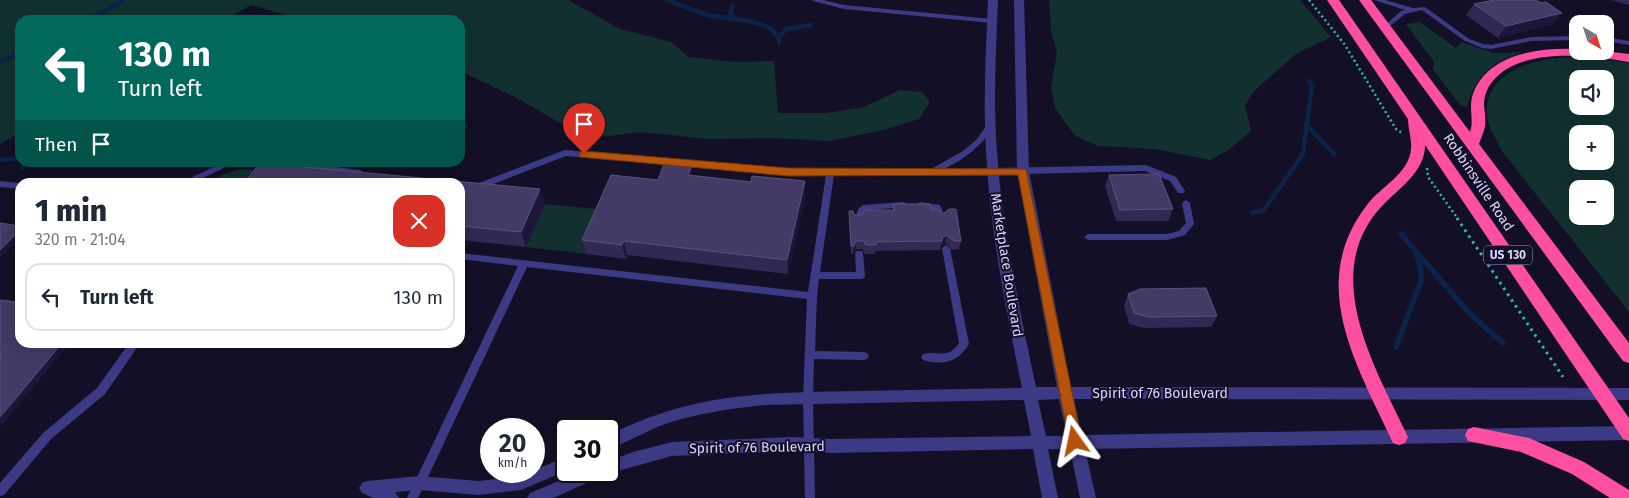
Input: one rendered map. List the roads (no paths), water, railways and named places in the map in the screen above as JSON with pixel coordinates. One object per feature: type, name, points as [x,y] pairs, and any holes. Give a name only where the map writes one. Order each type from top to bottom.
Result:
[{"type":"highway","name":"Robbinsville Road","points":[[1333,0],[1629,433]]},
{"type":"highway","name":"Robbinsville Road","points":[[1365,0],[1629,356]]},
{"type":"highway","points":[[1472,146],[1479,124],[1476,110],[1478,98],[1484,84],[1501,68],[1527,57],[1554,52],[1592,52],[1629,58]]},
{"type":"highway","points":[[1399,437],[1362,357],[1350,320],[1346,300],[1346,266],[1356,237],[1369,213],[1402,178],[1416,158],[1418,148],[1413,116]]},
{"type":"highway","points":[[1474,436],[1522,444],[1578,468],[1626,498]]},
{"type":"street","name":"Marketplace Boulevard","points":[[993,0],[990,127],[992,172],[1013,311],[1050,498]]},
{"type":"street","points":[[1019,0],[1022,171],[1065,393],[1088,498]]},
{"type":"street","name":"Spirit of 76 Boulevard","points":[[620,437],[652,422],[689,410],[726,403],[764,399],[1065,393],[1629,394]]},
{"type":"street","name":"Spirit of 76 Boulevard","points":[[620,464],[672,449],[720,446],[1040,443],[1629,433]]},
{"type":"street","points":[[391,498],[367,488],[419,483],[479,488],[521,483],[555,469]]},
{"type":"street","points":[[535,498],[572,483]]},
{"type":"lane","points":[[815,0],[844,7],[992,21]]},
{"type":"lane","points":[[1377,0],[1399,8],[1423,8],[1467,40],[1482,46],[1491,47],[1531,39],[1569,38]]},
{"type":"lane","points":[[1385,28],[1398,16],[1413,9]]},
{"type":"lane","points":[[1614,40],[1629,43]]},
{"type":"lane","points":[[930,172],[951,164],[967,154],[981,141],[990,127]]},
{"type":"lane","points":[[465,184],[480,186],[565,153],[788,172],[992,172],[1146,168],[1173,178],[1181,191]]},
{"type":"lane","points":[[198,178],[221,167]]},
{"type":"lane","points":[[310,167],[371,174]]},
{"type":"lane","points":[[810,498],[808,398],[812,296],[831,171]]},
{"type":"lane","points":[[0,184],[15,186]]},
{"type":"lane","points":[[1088,237],[1167,237],[1182,233],[1190,224],[1186,203]]},
{"type":"lane","points":[[858,220],[862,210],[866,207],[912,204],[936,207],[942,218]]},
{"type":"lane","points":[[926,357],[953,357],[964,344],[946,248]]},
{"type":"lane","points":[[815,275],[861,276],[858,253]]},
{"type":"lane","points":[[465,257],[812,296]]},
{"type":"lane","points":[[412,498],[524,263]]},
{"type":"lane","points":[[0,491],[47,436],[101,391],[132,348]]},
{"type":"lane","points":[[811,355],[864,356]]},
{"type":"waterway","points":[[98,15],[124,0]]},
{"type":"waterway","points":[[667,0],[708,15],[761,24],[777,35],[779,43]]},
{"type":"waterway","points":[[733,5],[730,14],[736,18]]},
{"type":"waterway","points":[[779,37],[786,29],[811,25]]},
{"type":"waterway","points":[[0,62],[15,54]]},
{"type":"waterway","points":[[1307,125],[1312,85],[1309,81]]},
{"type":"waterway","points":[[1252,213],[1264,210],[1303,154],[1307,125]]},
{"type":"waterway","points":[[1307,125],[1334,154]]},
{"type":"waterway","points":[[0,160],[15,158]]},
{"type":"waterway","points":[[1401,234],[1470,314],[1503,343]]},
{"type":"waterway","points":[[1396,347],[1421,281],[1421,270],[1416,253]]}]
